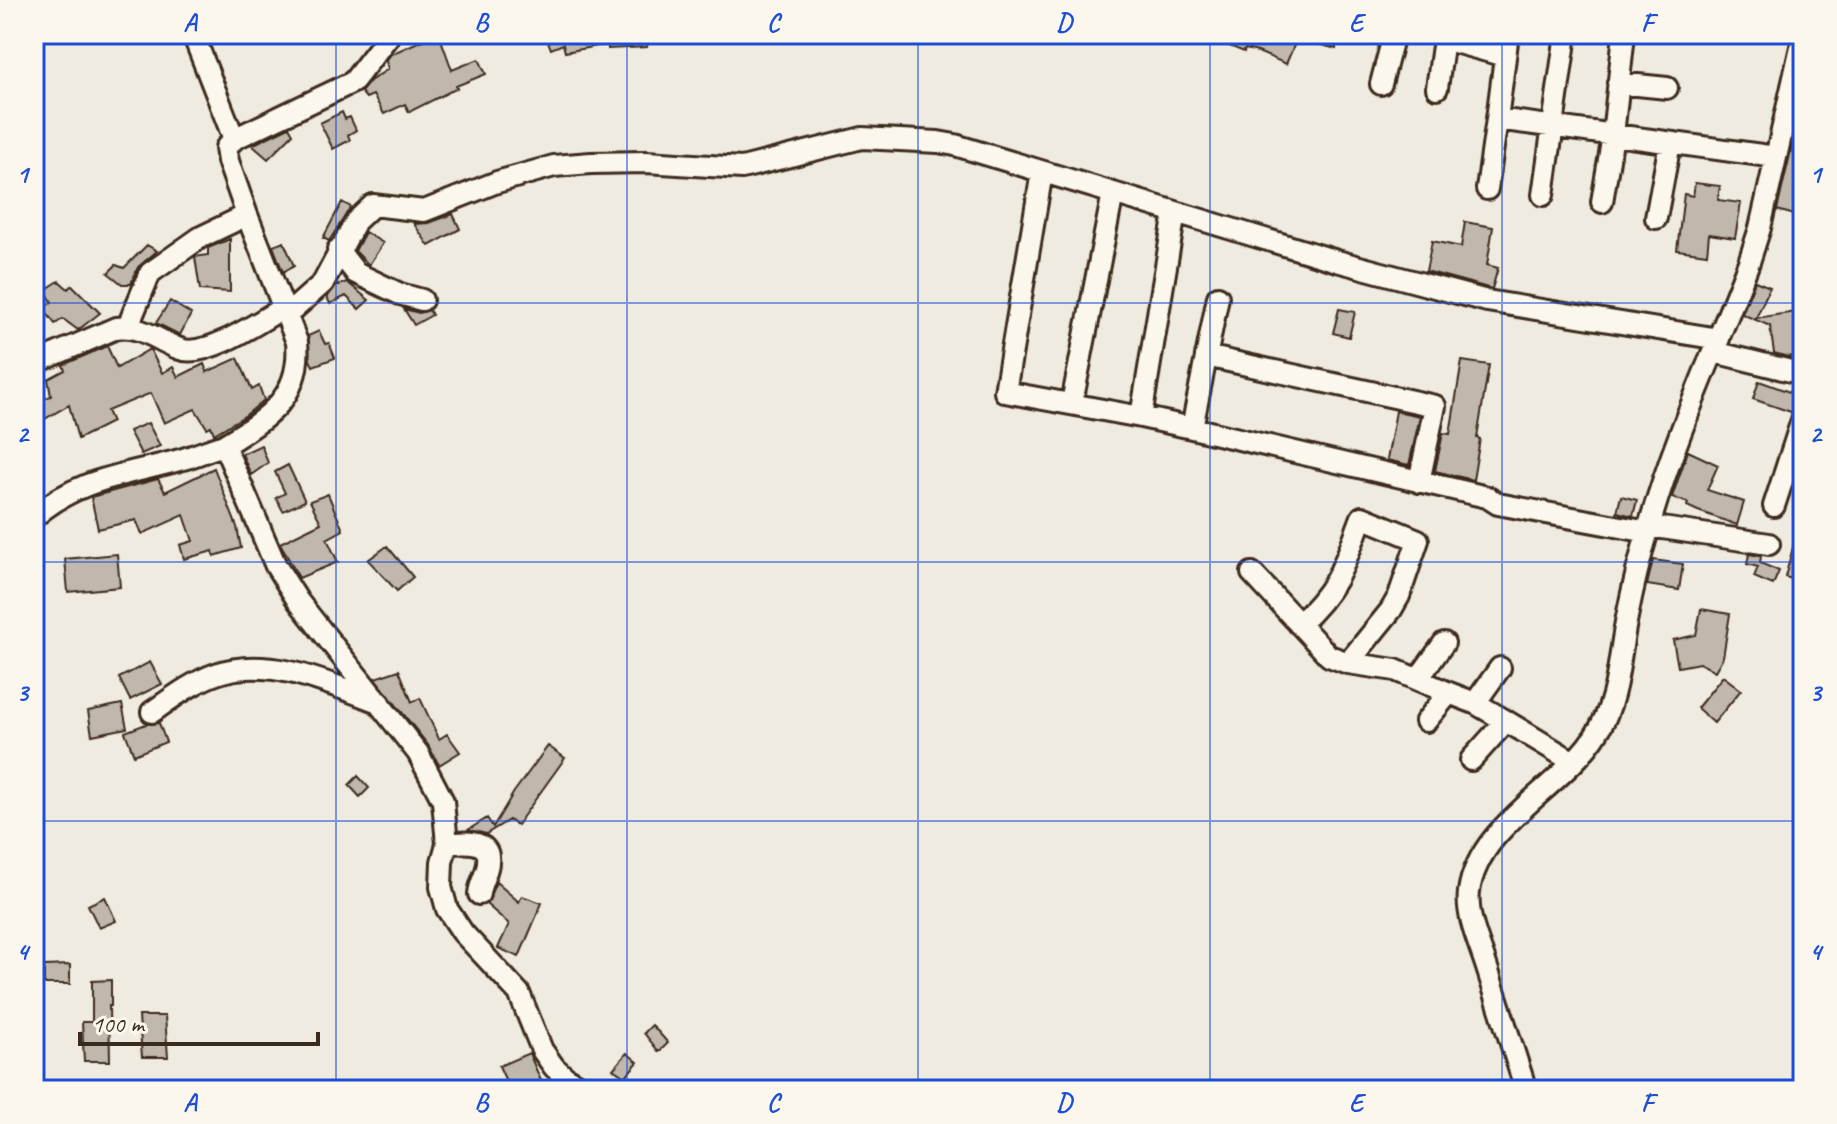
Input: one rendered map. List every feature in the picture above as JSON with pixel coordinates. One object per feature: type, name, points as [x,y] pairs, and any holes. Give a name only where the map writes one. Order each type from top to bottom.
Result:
[{"type":"street","points":[[193,34],[234,139]]},
{"type":"street","points":[[34,517],[71,490],[123,472],[182,459],[224,445],[262,422],[279,404],[290,389],[298,358],[297,342],[225,152],[234,139],[353,82],[390,34]]},
{"type":"street","points":[[1381,84],[1394,34]]},
{"type":"street","points":[[1487,189],[1508,34]]},
{"type":"street","points":[[1543,195],[1566,34]]},
{"type":"street","points":[[1602,202],[1624,34]]},
{"type":"street","points":[[1437,88],[1435,37],[1505,56]]},
{"type":"street","points":[[1526,1090],[1476,935],[1468,903],[1469,888],[1475,866],[1502,830],[1597,733],[1613,695],[1627,617],[1649,527],[1667,471],[1756,239],[1803,38]]},
{"type":"street","points":[[1618,83],[1667,88]]},
{"type":"street","points":[[1497,119],[1776,157]]},
{"type":"street","points":[[34,361],[128,326],[182,350],[194,352],[237,334],[286,311],[323,283],[356,221],[373,205],[424,211],[497,182],[554,166],[646,162],[742,168],[862,138],[938,142],[1337,261],[1487,301],[1716,346],[1803,374]]},
{"type":"street","points":[[1656,218],[1670,143]]},
{"type":"street","points":[[1042,172],[1005,392],[1192,428],[1487,497],[1500,493],[1649,527],[1769,544]]},
{"type":"street","points":[[1072,403],[1113,193]]},
{"type":"street","points":[[1141,417],[1175,212]]},
{"type":"street","points":[[128,326],[150,273],[201,237],[247,215]]},
{"type":"street","points":[[338,250],[356,273],[400,294],[422,300]]},
{"type":"street","points":[[1192,428],[1218,297]]},
{"type":"street","points":[[1206,356],[1435,406],[1419,482]]},
{"type":"street","points":[[1774,506],[1803,417]]},
{"type":"street","points":[[224,445],[276,566],[298,601],[418,753],[443,801],[447,844],[442,862],[441,887],[447,909],[463,933],[519,993],[542,1050],[554,1067],[587,1090]]},
{"type":"street","points":[[1299,624],[1327,597],[1362,517],[1418,540],[1399,596],[1348,663]]},
{"type":"street","points":[[1252,573],[1329,656],[1348,663],[1395,670],[1475,703],[1572,761]]},
{"type":"street","points":[[1418,679],[1444,643]]},
{"type":"street","points":[[152,712],[203,680],[245,667],[307,676],[379,702]]},
{"type":"street","points":[[1475,703],[1500,668]]},
{"type":"street","points":[[1426,721],[1449,693]]},
{"type":"street","points":[[1471,760],[1506,721]]},
{"type":"street","points":[[447,844],[469,841],[486,852],[489,861],[480,881],[479,894]]},
{"type":"building","points":[[439,34],[452,70],[479,59],[486,74],[456,86],[409,112],[405,104],[384,114],[373,95],[366,98],[361,92],[370,81],[388,69],[386,61],[391,54]]},
{"type":"building","points":[[545,34],[649,34],[647,47],[608,49],[608,44],[565,52],[563,44],[551,49]]},
{"type":"building","points":[[1200,34],[1280,34],[1296,41],[1286,64],[1258,52],[1245,49],[1244,52]]},
{"type":"building","points":[[1296,34],[1336,34],[1336,49],[1296,38]]},
{"type":"building","points":[[1801,108],[1803,196],[1798,216],[1777,210]]},
{"type":"building","points":[[342,112],[345,119],[350,117],[356,130],[348,135],[350,140],[333,149],[320,123]]},
{"type":"building","points":[[289,127],[293,134],[268,159],[252,145]]},
{"type":"building","points":[[1695,183],[1720,186],[1718,200],[1741,203],[1735,238],[1709,234],[1707,254],[1677,250],[1684,194],[1693,196]]},
{"type":"building","points":[[342,202],[351,207],[329,241],[323,238]]},
{"type":"building","points":[[453,214],[460,229],[429,246],[414,224],[429,223]]},
{"type":"building","points":[[1465,222],[1493,227],[1487,265],[1498,268],[1492,289],[1426,271],[1432,241],[1461,247]]},
{"type":"building","points":[[365,232],[383,243],[369,265],[355,251]]},
{"type":"building","points":[[230,239],[230,292],[200,290],[195,257],[208,255],[208,248]]},
{"type":"building","points":[[284,242],[294,266],[283,272],[273,246]]},
{"type":"building","points":[[147,245],[157,251],[138,267],[131,284],[122,284],[108,273],[116,265],[124,268]]},
{"type":"building","points":[[59,281],[68,289],[72,285],[100,313],[78,330],[63,319],[55,324],[43,308],[52,302],[45,290]]},
{"type":"building","points":[[1755,281],[1770,287],[1756,318],[1803,311],[1803,354],[1788,357],[1774,353],[1770,326],[1742,314]]},
{"type":"building","points":[[347,282],[369,300],[359,309],[346,296],[330,304],[327,297],[336,286]]},
{"type":"building","points":[[170,301],[191,314],[180,335],[156,323]]},
{"type":"building","points":[[404,309],[419,313],[429,310],[432,315],[414,325]]},
{"type":"building","points":[[1339,309],[1355,312],[1349,337],[1333,333]]},
{"type":"building","points":[[319,331],[325,344],[329,343],[335,358],[313,366],[308,336]]},
{"type":"building","points":[[107,346],[117,368],[150,349],[162,373],[173,367],[178,377],[204,364],[207,372],[238,358],[252,390],[259,386],[264,400],[214,434],[211,426],[207,428],[195,409],[164,423],[151,393],[107,411],[112,422],[78,439],[69,405],[43,420],[34,403],[51,396],[48,379],[65,370],[63,365]]},
{"type":"building","points":[[1462,361],[1489,365],[1473,480],[1435,471],[1443,433],[1450,434]]},
{"type":"building","points":[[1759,381],[1801,396],[1797,406],[1791,412],[1753,399]]},
{"type":"building","points":[[1396,411],[1420,416],[1409,465],[1387,460]]},
{"type":"building","points":[[148,423],[160,446],[141,454],[129,431]]},
{"type":"building","points":[[261,445],[268,463],[251,475],[242,454]]},
{"type":"building","points":[[1688,451],[1718,465],[1707,490],[1744,502],[1737,525],[1698,511],[1672,497]]},
{"type":"building","points":[[288,465],[305,501],[283,511],[276,498],[285,493],[275,472]]},
{"type":"building","points":[[214,468],[237,527],[241,548],[214,556],[213,551],[184,559],[180,545],[193,541],[184,515],[142,534],[136,520],[98,529],[91,497],[158,479],[165,492]]},
{"type":"building","points":[[328,494],[343,530],[327,539],[338,562],[299,578],[280,543],[321,523],[310,501]]},
{"type":"building","points":[[1621,496],[1637,500],[1633,516],[1617,512]]},
{"type":"building","points":[[1799,525],[1803,525],[1803,582],[1785,577]]},
{"type":"building","points":[[387,546],[413,577],[397,591],[368,560]]},
{"type":"building","points":[[117,554],[120,587],[68,592],[65,559]]},
{"type":"building","points":[[1749,554],[1761,556],[1760,563],[1779,571],[1773,585],[1754,577],[1758,567],[1747,564]]},
{"type":"building","points":[[1653,560],[1683,564],[1679,590],[1647,585]]},
{"type":"building","points":[[1701,609],[1730,614],[1723,657],[1715,671],[1699,663],[1678,667],[1673,640],[1696,635]]},
{"type":"building","points":[[150,662],[162,684],[130,700],[119,678]]},
{"type":"building","points":[[399,670],[412,702],[420,698],[439,739],[447,734],[460,752],[439,765],[428,745],[375,678]]},
{"type":"building","points":[[1723,676],[1741,690],[1714,723],[1697,708]]},
{"type":"building","points":[[122,704],[127,728],[92,735],[88,711]]},
{"type":"building","points":[[159,723],[166,742],[134,755],[125,732]]},
{"type":"building","points":[[548,746],[565,758],[517,825],[509,820],[486,834],[468,830],[487,818],[493,827]]},
{"type":"building","points":[[358,776],[369,788],[360,797],[349,785]]},
{"type":"building","points":[[496,882],[519,902],[522,896],[542,903],[519,957],[498,948],[509,924],[486,904]]},
{"type":"building","points":[[105,897],[116,921],[99,928],[88,905]]},
{"type":"building","points":[[70,965],[70,984],[44,984],[44,966]]},
{"type":"building","points":[[111,980],[110,1061],[84,1061],[82,1022],[92,1022],[92,981]]},
{"type":"building","points":[[139,1016],[165,1016],[168,1057],[142,1057]]},
{"type":"building","points":[[652,1025],[668,1043],[659,1052],[644,1033]]},
{"type":"building","points":[[529,1053],[545,1090],[510,1090],[499,1066]]},
{"type":"building","points":[[627,1053],[638,1062],[625,1077],[613,1069]]}]
